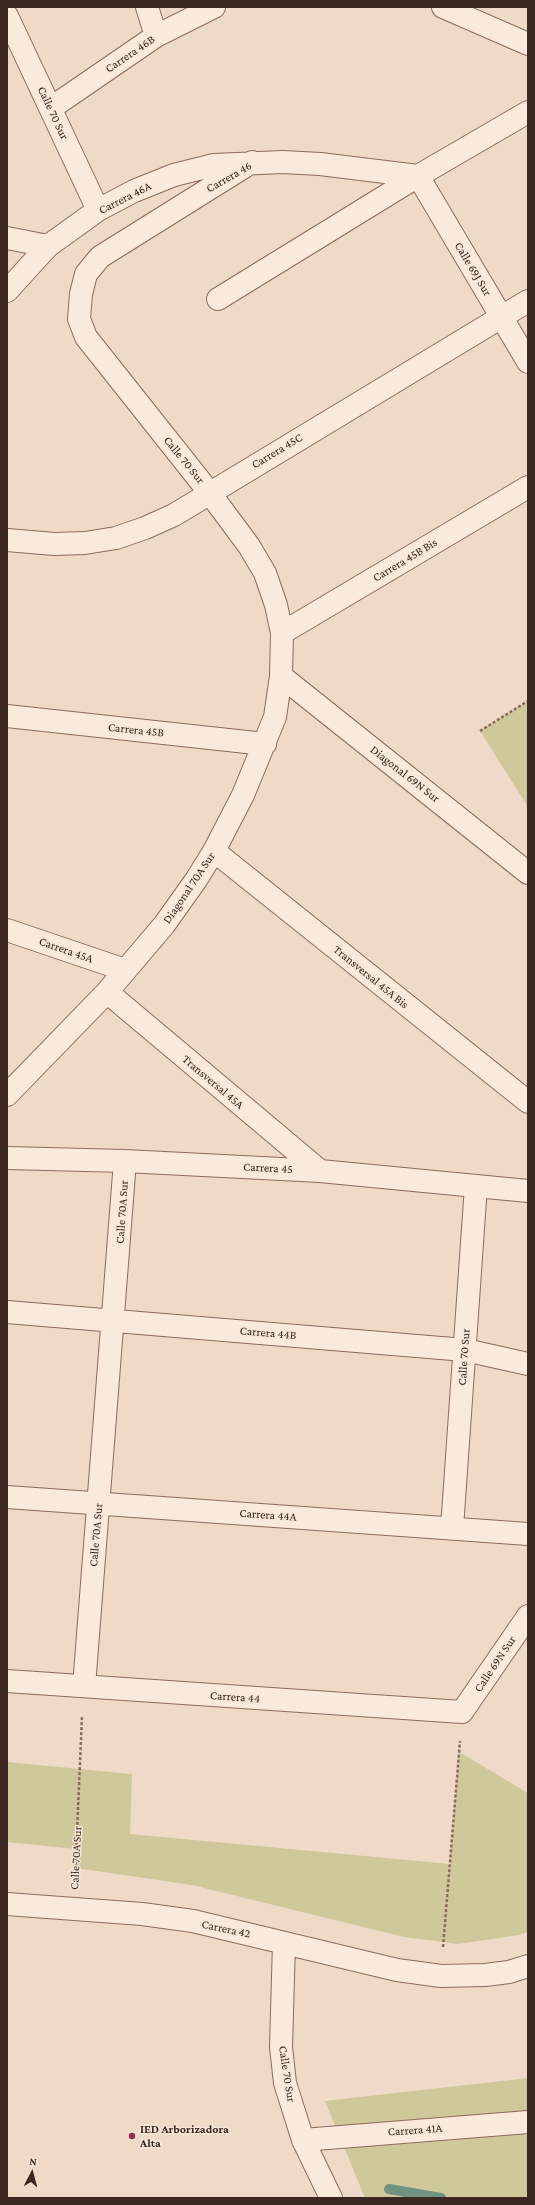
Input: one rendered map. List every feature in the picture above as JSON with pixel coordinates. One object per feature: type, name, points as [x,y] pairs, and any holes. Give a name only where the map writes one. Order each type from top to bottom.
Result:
[{"type":"street","points":[[147,7],[156,36]]},
{"type":"street","name":"Carrera 46B","points":[[51,108],[156,36],[214,7]]},
{"type":"street","points":[[453,9],[528,44]]},
{"type":"street","name":"Calle 70 Sur","points":[[7,16],[14,49],[51,108],[98,210]]},
{"type":"street","points":[[218,300],[418,176],[528,112]]},
{"type":"street","name":"Carrera 46A","points":[[7,291],[48,246],[98,210],[134,191],[174,175],[214,165],[252,162]]},
{"type":"street","name":"Carrera 46","points":[[81,294],[86,274],[100,257],[252,162],[320,164],[418,176]]},
{"type":"street","name":"Calle 69J Sur","points":[[418,176],[528,362]]},
{"type":"street","points":[[7,238],[48,246]]},
{"type":"street","name":"Calle 70 Sur","points":[[81,294],[79,319],[86,337],[209,492],[249,546],[265,573],[276,605],[282,633]]},
{"type":"street","name":"Carrera 45C","points":[[7,540],[54,544],[85,543],[116,538],[145,528],[174,515],[209,492],[528,301]]},
{"type":"street","name":"Carrera 45B Bis","points":[[282,633],[528,487]]},
{"type":"street","name":"Diagonal 70A Sur","points":[[7,1095],[107,992],[164,925],[214,851],[243,795],[275,718],[281,676],[282,633]]},
{"type":"street","name":"Diagonal 69N Sur","points":[[281,676],[528,873]]},
{"type":"street","name":"Carrera 45B","points":[[7,716],[265,744]]},
{"type":"street","name":"Transversal 45A Bis","points":[[214,851],[528,1102]]},
{"type":"street","name":"Carrera 45A","points":[[7,930],[125,970]]},
{"type":"street","name":"Transversal 45A","points":[[107,992],[320,1171]]},
{"type":"street","name":"Carrera 45","points":[[7,1158],[125,1161],[320,1171],[528,1191]]},
{"type":"street","name":"Calle 70A Sur","points":[[84,1686],[114,1320],[125,1161]]},
{"type":"street","name":"Calle 70 Sur","points":[[452,1528],[476,1186]]},
{"type":"street","name":"Carrera 44B","points":[[7,1312],[464,1350],[528,1364]]},
{"type":"street","name":"Carrera 44A","points":[[7,1497],[528,1534]]},
{"type":"street","name":"Calle 69N Sur","points":[[462,1712],[528,1616]]},
{"type":"street","name":"Carrera 44","points":[[7,1681],[462,1712]]},
{"type":"street","name":"Carrera 42","points":[[7,1904],[142,1914],[193,1921],[397,1970],[441,1976],[485,1975],[508,1972],[528,1966]]},
{"type":"street","name":"Calle 70 Sur","points":[[284,1943],[281,2047],[285,2083],[303,2140],[331,2198]]},
{"type":"street","name":"Carrera 41A","points":[[303,2140],[528,2122]]},
{"type":"path","points":[[480,731],[528,701]]},
{"type":"path","name":"Calle 70A Sur","points":[[74,1909],[84,1686]]},
{"type":"path","points":[[441,1976],[462,1712]]},
{"type":"shaded area","points":[[528,701],[528,807],[480,731]]},
{"type":"shaded area","points":[[459,1752],[528,1793],[528,1932],[519,1935],[458,1944],[404,1937],[192,1885],[76,1868],[76,1849],[7,1842],[7,1762],[132,1774],[130,1834],[450,1864]]},
{"type":"shaded area","points":[[528,2078],[528,2198],[365,2198],[325,2101]]},
{"type":"waterway","points":[[389,2189],[441,2198]]},
{"type":"place","name":"IED Arborizadora Alta","points":[[132,2136]]}]
